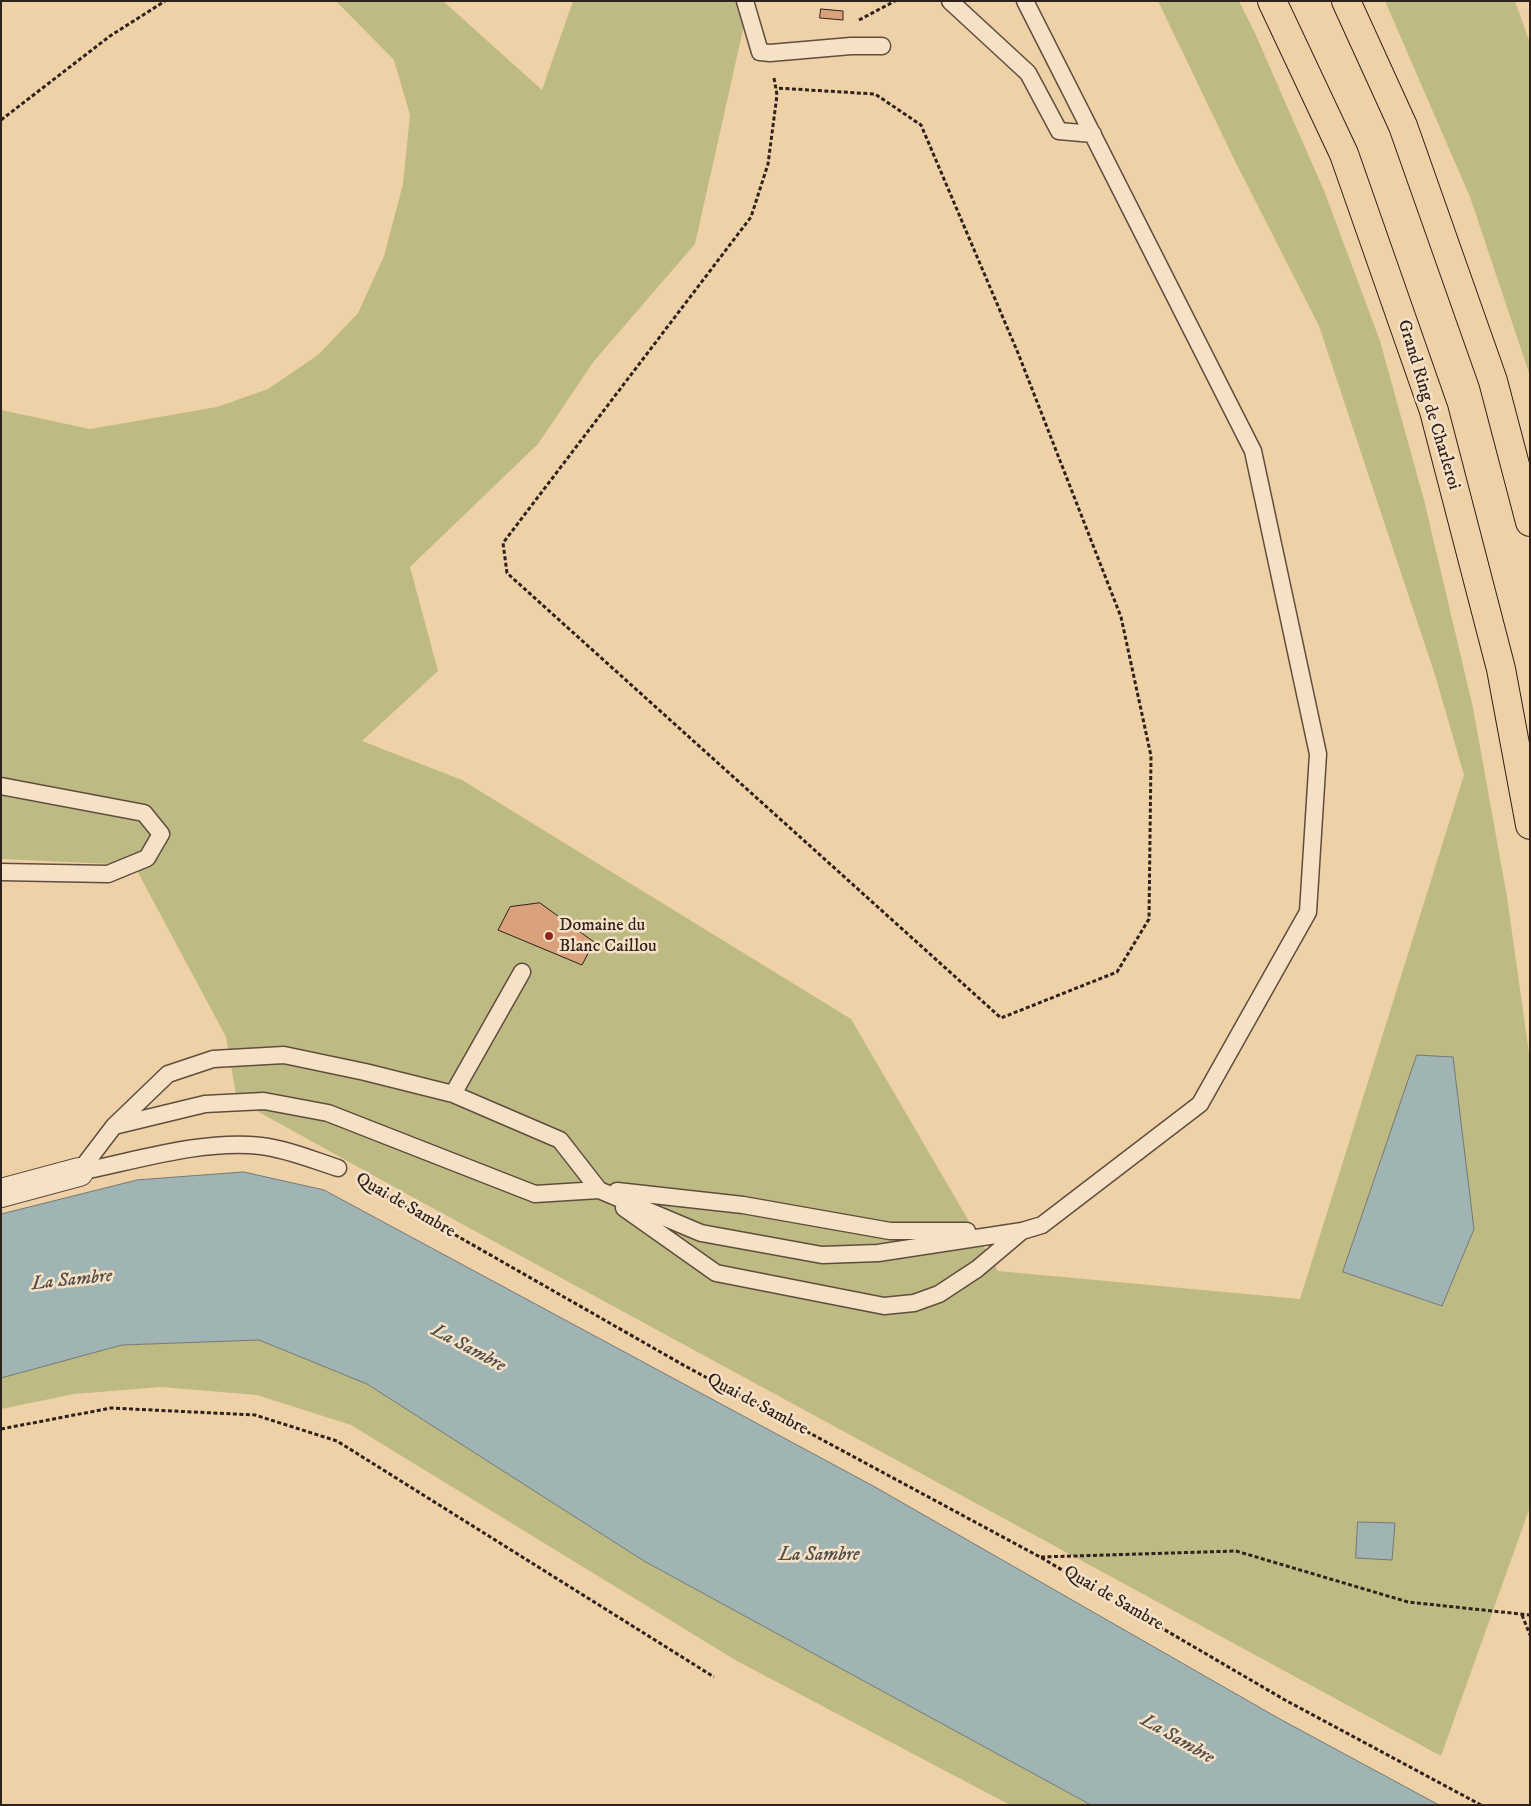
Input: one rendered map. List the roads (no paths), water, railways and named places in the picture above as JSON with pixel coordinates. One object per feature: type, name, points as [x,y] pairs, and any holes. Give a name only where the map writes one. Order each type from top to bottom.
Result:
[{"type":"highway","name":"Grand Ring de Charleroi","points":[[1272,1],[1344,154],[1434,411],[1501,669],[1530,825]]},
{"type":"highway","points":[[1346,1],[1403,126],[1487,362],[1530,522]]},
{"type":"street","name":"Quai de Sambre","points":[[1,1193],[79,1172]]},
{"type":"lane","points":[[746,1],[760,52],[770,53],[851,46],[882,46]]},
{"type":"lane","points":[[950,1],[1028,73],[1059,131],[1092,134]]},
{"type":"lane","points":[[599,1190],[701,1233],[822,1255],[878,1253],[1022,1231],[1042,1225],[1200,1104],[1308,912],[1318,754],[1253,450],[1026,1]]},
{"type":"lane","points":[[1,786],[144,813],[161,834],[147,858],[108,874],[1,872]]},
{"type":"lane","points":[[453,1094],[522,972]]},
{"type":"lane","points":[[79,1172],[114,1126],[168,1074],[213,1059],[284,1055],[365,1072],[453,1094],[560,1140],[599,1190],[716,1273],[884,1306],[914,1304],[939,1294],[977,1269],[1022,1231]]},
{"type":"lane","points":[[114,1126],[205,1104],[264,1101],[328,1113],[534,1194],[599,1190],[743,1205],[890,1231],[1022,1231]]},
{"type":"lane","name":"Quai de Sambre","points":[[79,1172],[207,1146],[261,1146],[300,1155],[338,1168]]},
{"type":"water","points":[[1417,1055],[1453,1057],[1474,1229],[1442,1306],[1343,1272]]},
{"type":"water","name":"La Sambre","points":[[244,1172],[324,1190],[875,1487],[1278,1718],[1439,1805],[1091,1805],[644,1561],[367,1384],[259,1340],[122,1345],[1,1378],[1,1214],[137,1180]]},
{"type":"water","points":[[1358,1522],[1395,1523],[1392,1560],[1356,1558]]},
{"type":"place","name":"Domaine du Blanc Caillou","points":[[549,936]]}]
